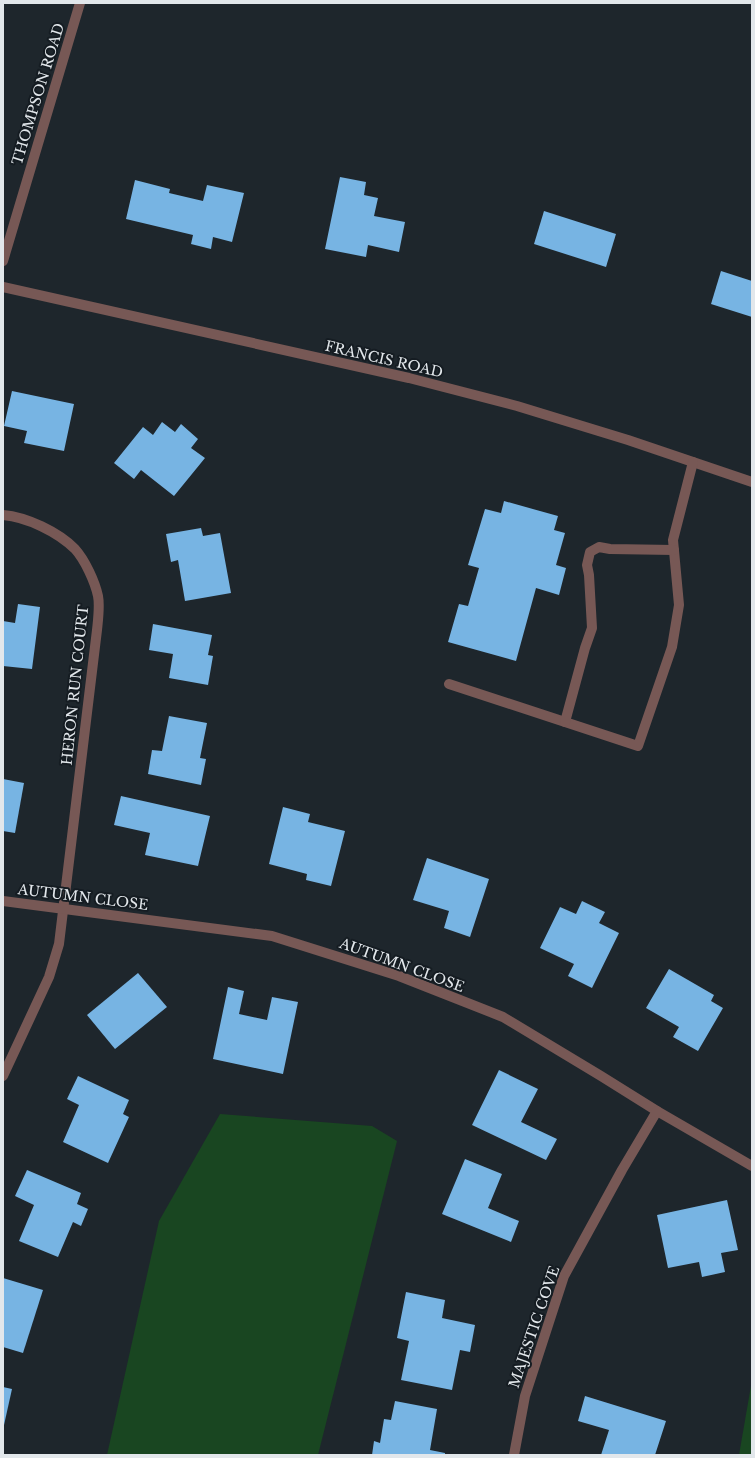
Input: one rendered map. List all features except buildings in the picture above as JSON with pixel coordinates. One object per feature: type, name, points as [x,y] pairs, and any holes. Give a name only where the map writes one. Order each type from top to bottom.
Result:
[{"type":"street","name":"THOMPSON ROAD","points":[[3,261],[80,3]]},
{"type":"street","name":"FRANCIS ROAD","points":[[3,287],[408,378],[517,406],[628,440],[752,482]]},
{"type":"street","points":[[449,684],[638,746],[672,647],[679,605],[673,540],[694,462]]},
{"type":"street","name":"HERON RUN COURT","points":[[3,515],[17,516],[49,530],[75,549],[90,572],[98,597],[97,630],[62,909],[59,944],[49,977],[3,1076]]},
{"type":"street","points":[[565,722],[585,648],[592,628],[589,575],[587,565],[590,552],[599,547],[610,549],[674,550]]},
{"type":"street","name":"AUTUMN CLOSE","points":[[3,901],[272,936],[399,976],[503,1017],[657,1111],[752,1166]]},
{"type":"street","name":"MAJESTIC COVE","points":[[514,1455],[524,1396],[564,1276],[622,1170],[657,1111]]},
{"type":"green space","points":[[220,1114],[372,1126],[397,1141],[318,1455],[107,1455],[159,1221]]},
{"type":"green space","points":[[752,1380],[752,1455],[739,1455]]}]
